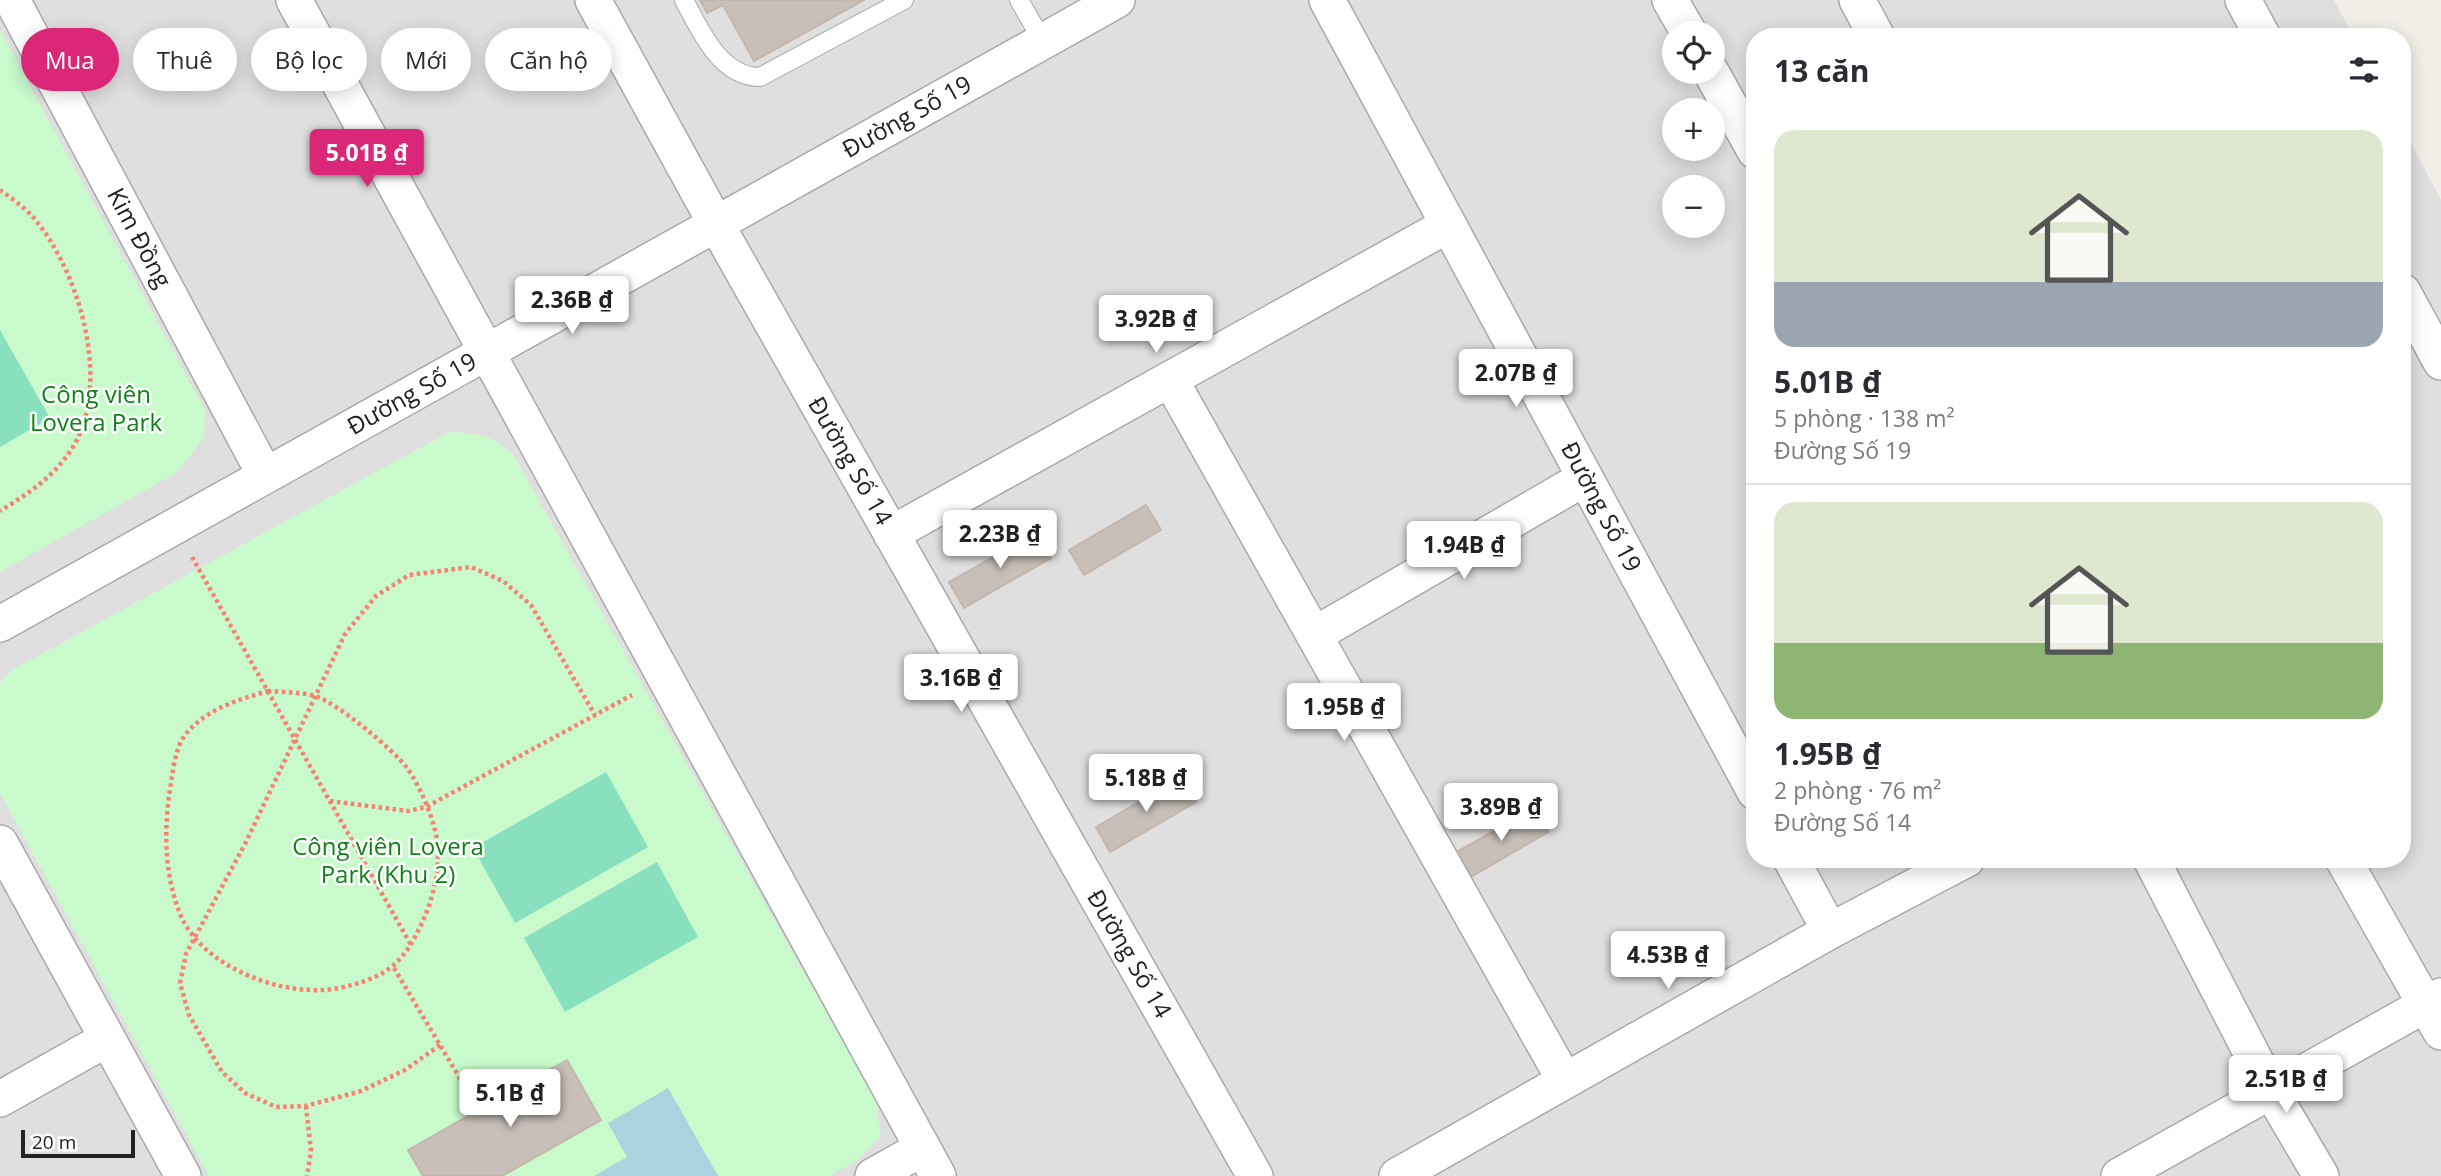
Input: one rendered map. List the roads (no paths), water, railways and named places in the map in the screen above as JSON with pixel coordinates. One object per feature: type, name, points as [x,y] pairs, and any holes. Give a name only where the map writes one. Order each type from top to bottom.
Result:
[{"type":"street","name":"Kim Đồng","points":[[12,0],[265,475]]},
{"type":"street","points":[[294,0],[489,351],[931,1162],[873,1176]]},
{"type":"street","name":"Đường Số 14","points":[[593,0],[716,224],[1255,1176]]},
{"type":"street","name":"Đường Số 19","points":[[0,624],[1117,0]]},
{"type":"street","name":"Đường Số 19","points":[[1327,0],[1746,775]]},
{"type":"street","points":[[1670,0],[1682,21]]},
{"type":"street","points":[[1857,0],[1872,28]]},
{"type":"street","points":[[2243,0],[2258,28]]},
{"type":"street","points":[[1718,84],[1746,135]]},
{"type":"street","points":[[891,534],[1448,225]]},
{"type":"street","points":[[2411,307],[2441,362]]},
{"type":"street","points":[[1170,379],[1565,1081]]},
{"type":"street","points":[[1314,635],[1585,478]]},
{"type":"street","points":[[0,843],[183,1176]]},
{"type":"street","points":[[1796,868],[1830,931]]},
{"type":"street","points":[[1397,1176],[1830,931],[1950,868]]},
{"type":"street","points":[[2156,868],[2271,1091],[2321,1176]]},
{"type":"street","points":[[2119,1176],[2271,1091],[2436,1011],[2349,868]]},
{"type":"street","points":[[0,1099],[107,1040]]},
{"type":"lane","points":[[684,0],[713,50],[741,75],[760,78],[904,0]]},
{"type":"lane","points":[[1019,0],[1043,41]]},
{"type":"water","points":[[668,1088],[718,1176],[594,1176],[627,1157],[608,1123]]},
{"type":"park label","name":"Công viên Lovera Park","points":[[96,409]]},
{"type":"park label","name":"Công viên Lovera Park (Khu 2)","points":[[388,861]]}]
